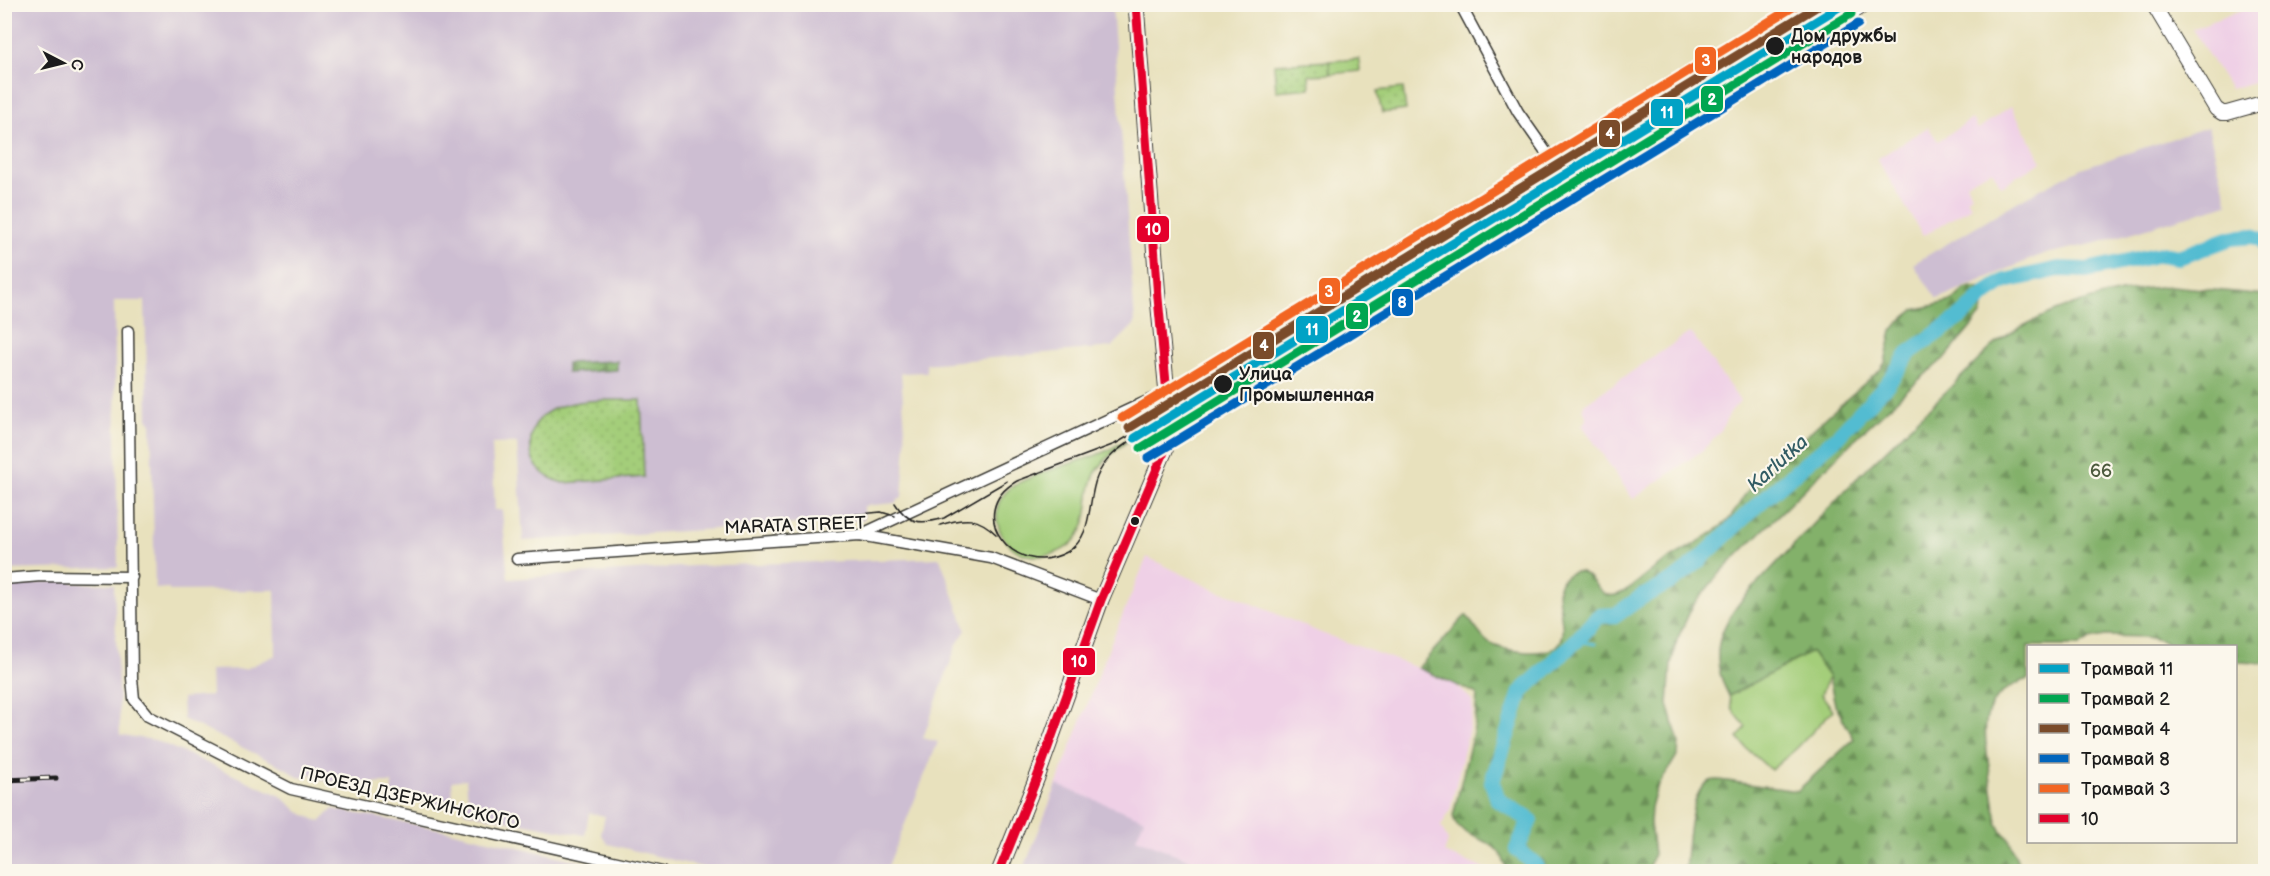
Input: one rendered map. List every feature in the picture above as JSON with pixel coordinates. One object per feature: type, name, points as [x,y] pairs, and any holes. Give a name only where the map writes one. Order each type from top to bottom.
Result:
[{"type":"main road","points":[[1172,436],[1866,4]]},
{"type":"main road","points":[[2153,4],[2210,101],[2222,114],[2265,102]]},
{"type":"main road","points":[[999,872],[1038,775],[1101,600],[1172,436],[1158,298],[1140,5]]},
{"type":"street","points":[[1460,4],[1518,112],[1560,172],[1568,189]]},
{"type":"street","name":"ПРОЕЗД ДЗЕРЖИНСКОГО","points":[[128,331],[132,678],[135,699],[148,716],[291,789],[662,872]]},
{"type":"street","points":[[860,535],[1167,393]]},
{"type":"street","name":"MARATA STREET","points":[[518,559],[860,535],[991,558],[1101,600]]},
{"type":"street","points":[[4,579],[41,576],[132,577]]},
{"type":"shaded area","points":[[2257,4],[2265,5],[2265,79],[2230,89],[2192,29]]},
{"type":"shaded area","points":[[5,5],[1112,5],[1135,324],[1112,347],[926,364],[927,372],[901,373],[906,443],[902,497],[895,503],[864,506],[864,520],[523,541],[517,443],[492,444],[495,510],[502,510],[508,579],[693,566],[940,558],[966,630],[957,644],[923,738],[938,742],[886,871],[724,872],[705,868],[608,844],[601,834],[605,816],[589,813],[585,835],[464,812],[468,801],[466,779],[452,781],[453,803],[449,808],[391,796],[392,783],[350,784],[313,779],[314,775],[308,773],[305,778],[298,777],[289,770],[183,719],[182,698],[211,696],[210,670],[245,669],[276,655],[275,590],[169,591],[169,588],[155,589],[145,301],[114,301],[118,567],[5,570]]},
{"type":"shaded area","points":[[2011,106],[2042,162],[2001,186],[1992,170],[1966,183],[1972,195],[1967,198],[1971,207],[1923,236],[1877,159],[1928,127],[1938,141],[1972,119],[1978,129]]},
{"type":"shaded area","points":[[2208,127],[2228,204],[2097,243],[2041,255],[1937,299],[1913,264],[2022,199],[2081,168]]},
{"type":"shaded area","points":[[1689,333],[1693,335],[1740,401],[1731,411],[1721,430],[1703,450],[1633,499],[1582,425],[1587,419],[1584,404]]},
{"type":"shaded area","points":[[1147,557],[1217,591],[1230,594],[1321,633],[1418,668],[1457,686],[1472,700],[1473,711],[1450,811],[1441,826],[1448,841],[1444,853],[1491,871],[1023,872],[1112,640]]},
{"type":"shaded area","points":[[72,580],[73,583],[114,584],[120,735],[155,740],[281,796],[299,812],[316,820],[321,821],[333,809],[445,830],[621,871],[5,872],[5,585]]},
{"type":"shaded area","points":[[1057,785],[1144,819],[1136,838],[1217,871],[1023,871]]},
{"type":"green space","points":[[1359,59],[1360,71],[1330,74],[1329,61]]},
{"type":"green space","points":[[1329,61],[1330,74],[1309,75],[1310,88],[1276,91],[1274,64]]},
{"type":"green space","points":[[1403,88],[1406,110],[1382,113],[1377,91]]},
{"type":"green space","name":"66","points":[[2172,286],[2265,295],[2265,663],[2237,662],[2237,645],[2171,645],[2146,637],[2105,636],[2090,639],[2081,645],[2027,645],[2027,679],[2013,686],[1993,702],[1986,724],[1987,750],[1997,822],[2002,832],[2009,838],[2021,871],[1685,871],[1693,809],[1702,788],[1708,782],[1722,780],[1797,791],[1854,739],[1835,705],[1829,677],[1811,652],[1729,696],[1719,670],[1718,647],[1726,624],[1741,601],[1857,478],[1997,342],[2037,319],[2080,302],[2149,288]]},
{"type":"green space","points":[[1971,287],[1980,289],[1984,295],[1982,314],[1947,356],[1855,439],[1721,572],[1693,605],[1677,640],[1671,664],[1668,704],[1679,743],[1678,754],[1656,790],[1651,808],[1650,823],[1654,854],[1647,871],[1506,871],[1503,859],[1497,850],[1464,831],[1457,825],[1453,816],[1475,724],[1477,694],[1418,668],[1466,615],[1483,637],[1496,646],[1525,652],[1545,651],[1553,648],[1562,636],[1558,595],[1563,579],[1578,571],[1590,578],[1604,594],[1611,596],[1619,594],[1718,529],[1729,519],[1757,481],[1880,370],[1885,363],[1892,331],[1900,321],[1914,310],[1952,301],[1965,289]]},
{"type":"green space","points":[[617,361],[617,370],[567,373],[567,363]]},
{"type":"green space","points":[[641,400],[644,477],[563,483],[547,476],[535,464],[531,452],[532,433],[540,419],[552,409],[587,401]]},
{"type":"green space","points":[[1146,429],[1112,454],[1095,474],[1083,528],[1064,549],[1047,555],[1027,555],[1018,552],[1005,539],[998,525],[997,514],[1001,499],[1008,490],[1039,474],[1102,453]]},
{"type":"green space","points":[[1811,652],[1829,677],[1821,694],[1833,710],[1797,748],[1771,770],[1738,738],[1746,727],[1732,709],[1729,696]]},
{"type":"waterway","name":"Karlutka","points":[[1535,872],[1536,865],[1517,849],[1530,820],[1498,800],[1492,782],[1521,692],[1576,641],[1599,616],[1616,615],[1640,598],[1674,580],[1695,564],[1757,505],[1838,436],[1887,384],[1910,352],[1960,317],[1987,293],[2005,281],[2059,269],[2087,270],[2161,254],[2179,257],[2231,238],[2253,236],[2262,240],[2266,245]]},
{"type":"waterway","points":[[1576,641],[1596,644]]},
{"type":"tram line","name":"3","points":[[1122,418],[1798,4]]},
{"type":"tram line","name":"4","points":[[1129,428],[1821,4]]},
{"type":"tram line","name":"11","points":[[1135,438],[1844,4]]},
{"type":"tram line","name":"2","points":[[1141,448],[1851,14]]},
{"type":"tram line","name":"8","points":[[1148,458],[1858,24]]},
{"type":"tram line","points":[[1135,438],[1113,454],[1100,471],[1094,486],[1086,528],[1076,545],[1067,552],[1047,559],[1029,558],[1013,550],[1002,539],[995,525],[994,509],[1001,494],[1017,481],[1115,444],[1222,382]]},
{"type":"tram line","points":[[895,503],[910,519],[928,522],[944,518],[1007,481]]},
{"type":"tram line","points":[[850,515],[881,512],[895,516]]},
{"type":"tram line","points":[[940,525],[964,520],[977,521],[997,535]]},
{"type":"railway","points":[[4,780],[56,778]]},
{"type":"transit line","name":"10","points":[[999,872],[1038,775],[1101,600],[1171,436],[1158,298],[1136,4]]},
{"type":"place","name":"Дом дружбы народов","points":[[1775,46]]},
{"type":"place","name":"Улица Промышленная","points":[[1223,384]]}]
